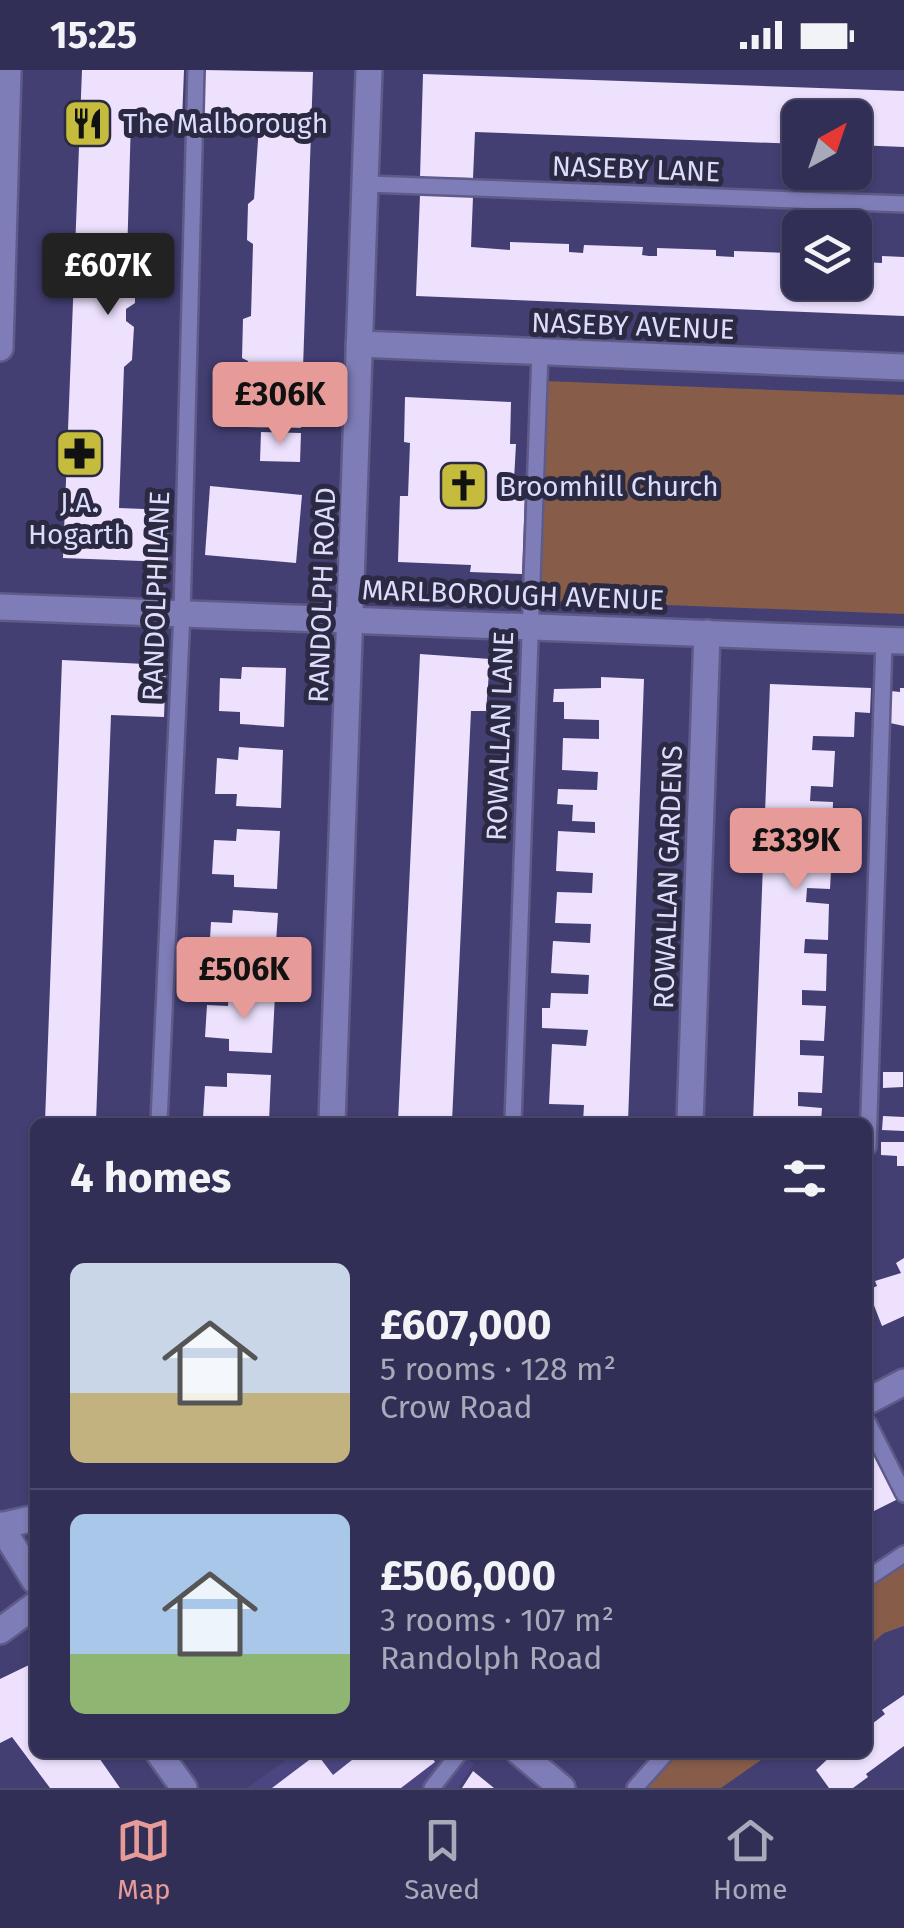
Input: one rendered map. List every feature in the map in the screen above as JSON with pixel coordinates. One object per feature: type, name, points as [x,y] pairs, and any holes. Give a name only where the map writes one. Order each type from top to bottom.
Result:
[{"type":"street","points":[[0,348],[8,70]]},
{"type":"street","name":"RANDOLPH ROAD","points":[[332,1118],[370,70]]},
{"type":"street","name":"NASEBY AVENUE","points":[[359,344],[904,366]]},
{"type":"street","name":"MARLBOROUGH AVENUE","points":[[0,607],[894,640]]},
{"type":"street","name":"ROWALLAN GARDENS","points":[[690,1118],[706,633]]},
{"type":"street","points":[[872,1399],[904,1382]]},
{"type":"street","points":[[30,1519],[0,1525],[30,1573]]},
{"type":"street","points":[[0,1631],[30,1610]]},
{"type":"street","points":[[162,1758],[184,1788]]},
{"type":"street","points":[[525,1758],[562,1788]]},
{"type":"lane","name":"RANDOLPH LANE","points":[[159,1118],[182,612],[196,70]]},
{"type":"lane","name":"NASEBY LANE","points":[[367,184],[904,204]]},
{"type":"lane","name":"ROWALLAN LANE","points":[[513,1118],[540,352]]},
{"type":"lane","points":[[869,1118],[894,640]]},
{"type":"lane","points":[[872,1430],[904,1494]]},
{"type":"lane","points":[[872,1575],[904,1554]]},
{"type":"lane","points":[[432,1788],[455,1758]]},
{"type":"lane","points":[[634,1788],[662,1758]]},
{"type":"shaded area","points":[[545,381],[904,395],[904,614],[537,600]]},
{"type":"shaded area","points":[[904,1554],[904,1626],[884,1633],[872,1644],[872,1575]]},
{"type":"shaded area","points":[[288,1758],[466,1758],[474,1764],[458,1788],[247,1788]]},
{"type":"shaded area","points":[[662,1758],[764,1758],[721,1788],[635,1788]]},
{"type":"building","points":[[82,70],[184,70],[182,121],[131,119],[127,258],[135,269],[135,303],[126,309],[126,321],[134,327],[132,360],[124,367],[119,508],[169,510],[168,562],[63,558]]},
{"type":"building","points":[[205,70],[313,72],[301,428],[246,427],[248,361],[242,358],[243,319],[251,316],[253,244],[247,240],[248,204],[254,199],[259,125],[203,122]]},
{"type":"building","points":[[423,74],[904,91],[904,147],[872,146],[872,100],[782,100],[782,143],[475,132],[473,178],[420,177]]},
{"type":"building","points":[[420,195],[473,197],[471,247],[510,250],[510,242],[569,244],[569,252],[583,253],[584,245],[643,247],[642,255],[649,256],[657,256],[657,248],[716,250],[716,256],[734,257],[734,251],[782,253],[782,300],[872,300],[872,262],[882,263],[882,256],[904,257],[904,316],[416,296]]},
{"type":"building","name":"Broomhill Church","points":[[405,397],[511,402],[510,444],[516,444],[514,480],[520,481],[520,492],[525,492],[522,574],[470,572],[471,565],[398,562],[400,496],[408,496],[410,443],[404,442]]},
{"type":"building","points":[[261,432],[301,433],[300,462],[260,461]]},
{"type":"building","points":[[210,486],[302,495],[296,563],[205,555]]},
{"type":"building","points":[[420,654],[490,659],[486,711],[471,711],[452,1118],[398,1118]]},
{"type":"building","points":[[62,660],[166,665],[164,717],[111,715],[96,1118],[45,1118]]},
{"type":"building","points":[[242,667],[286,668],[284,727],[240,724],[240,712],[219,711],[220,678],[241,679]]},
{"type":"building","points":[[601,677],[644,679],[628,1118],[583,1118],[584,1105],[549,1104],[552,1044],[586,1046],[588,1030],[542,1028],[542,1008],[550,1008],[551,993],[588,994],[589,975],[551,973],[553,941],[590,943],[591,924],[555,923],[557,892],[592,893],[593,873],[556,871],[558,831],[595,833],[595,822],[572,821],[573,805],[557,804],[558,789],[597,790],[598,772],[562,770],[563,738],[599,739],[599,720],[564,719],[564,702],[553,702],[554,689],[601,688]]},
{"type":"building","points":[[770,684],[871,688],[870,713],[855,712],[854,737],[813,736],[812,750],[835,751],[833,787],[811,786],[810,801],[833,802],[832,838],[809,837],[808,852],[832,852],[830,889],[807,888],[806,902],[829,904],[828,940],[805,939],[804,953],[827,954],[826,991],[802,990],[802,1005],[826,1006],[824,1041],[800,1040],[800,1055],[824,1056],[822,1093],[798,1092],[798,1106],[822,1108],[821,1118],[753,1118]]},
{"type":"building","points":[[904,688],[904,726],[890,723],[891,691],[900,692]]},
{"type":"building","points":[[239,747],[283,750],[281,808],[236,806],[237,794],[215,794],[217,758],[238,760]]},
{"type":"building","points":[[237,829],[280,831],[277,889],[234,887],[234,875],[212,874],[214,840],[236,841]]},
{"type":"building","points":[[233,910],[278,913],[274,971],[231,969],[232,956],[209,955],[211,922],[232,923]]},
{"type":"building","points":[[229,993],[275,995],[272,1053],[229,1051],[229,1039],[205,1037],[207,1005],[228,1006]]},
{"type":"building","points":[[883,1072],[903,1072],[903,1087],[883,1088]]},
{"type":"building","points":[[227,1073],[271,1075],[269,1118],[203,1118],[205,1086],[227,1087]]},
{"type":"building","points":[[883,1116],[904,1117],[904,1131],[882,1130]]},
{"type":"building","points":[[881,1142],[904,1142],[904,1166],[897,1166],[897,1156],[881,1155]]},
{"type":"building","points":[[904,1258],[904,1316],[882,1326],[872,1300],[872,1288],[877,1286],[875,1281],[901,1273],[896,1263]]},
{"type":"building","points":[[875,1454],[898,1499],[872,1512]]},
{"type":"building","points":[[30,1664],[30,1758],[99,1758],[120,1788],[50,1788],[12,1737],[0,1743],[0,1679]]},
{"type":"building","points":[[904,1695],[904,1746],[853,1788],[829,1788],[816,1770],[829,1758],[872,1758],[872,1724],[885,1714],[882,1710]]},
{"type":"building","points":[[312,1758],[320,1758],[333,1775],[354,1758],[432,1758],[435,1762],[401,1788],[272,1788]]},
{"type":"building","points":[[473,1771],[494,1788],[462,1788]]},
{"type":"place","name":"The Malborough","points":[[88,123]]},
{"type":"place","name":"J.A. Hogarth","points":[[79,454]]},
{"type":"place","name":"Broomhill Church","points":[[464,486]]}]
